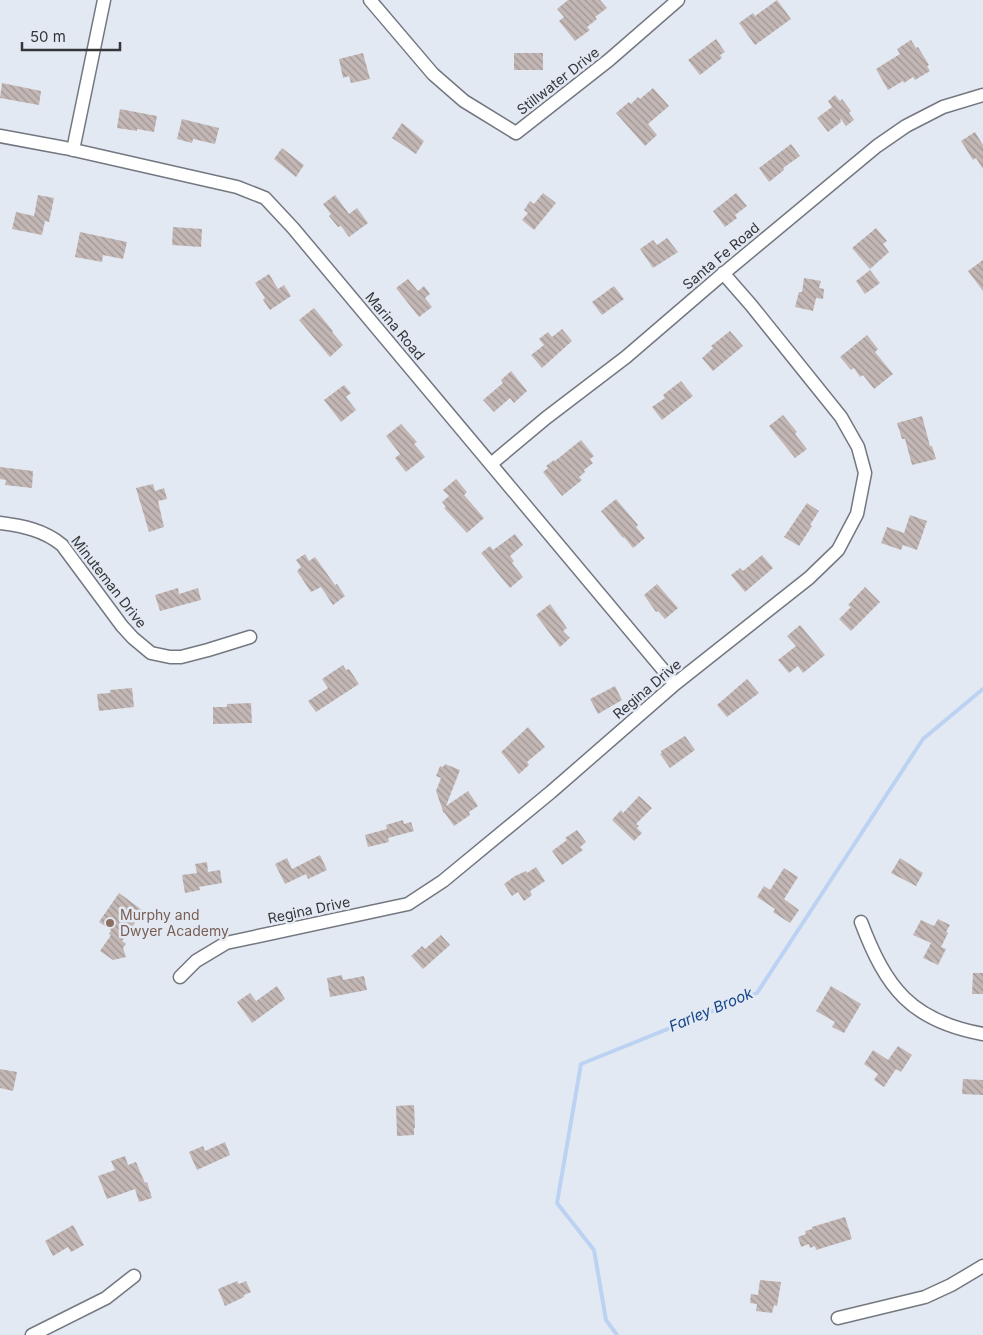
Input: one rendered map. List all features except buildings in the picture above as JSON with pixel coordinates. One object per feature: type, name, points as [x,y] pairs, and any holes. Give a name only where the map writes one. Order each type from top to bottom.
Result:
[{"type":"street","points":[[73,150],[104,0]]},
{"type":"street","name":"Stillwater Drive","points":[[370,0],[433,74],[464,101],[516,132],[608,60],[678,0]]},
{"type":"street","name":"Santa Fe Road","points":[[491,464],[546,418],[626,357],[884,141],[906,126],[943,107],[983,95]]},
{"type":"street","name":"Marina Road","points":[[0,136],[73,150],[237,187],[265,198],[293,228],[675,684]]},
{"type":"street","name":"Regina Drive","points":[[180,977],[196,961],[226,943],[408,904],[443,881],[552,792],[675,684],[809,578],[838,550],[857,514],[865,473],[858,447],[841,417],[751,305],[723,274]]},
{"type":"street","name":"Minuteman Drive","points":[[0,523],[35,530],[54,538],[62,545],[122,626],[152,653],[170,658],[181,657],[250,637]]},
{"type":"street","points":[[861,922],[872,952],[887,979],[902,996],[920,1011],[939,1022],[983,1034]]},
{"type":"street","points":[[838,1318],[925,1297],[951,1285],[983,1266]]},
{"type":"street","points":[[32,1335],[106,1298],[134,1276]]},
{"type":"waterway","name":"Farley Brook","points":[[617,1335],[606,1320],[594,1250],[557,1203],[581,1064],[757,993],[923,739],[983,689]]},
{"type":"place","name":"Murphy and Dwyer Academy","points":[[110,923]]}]
